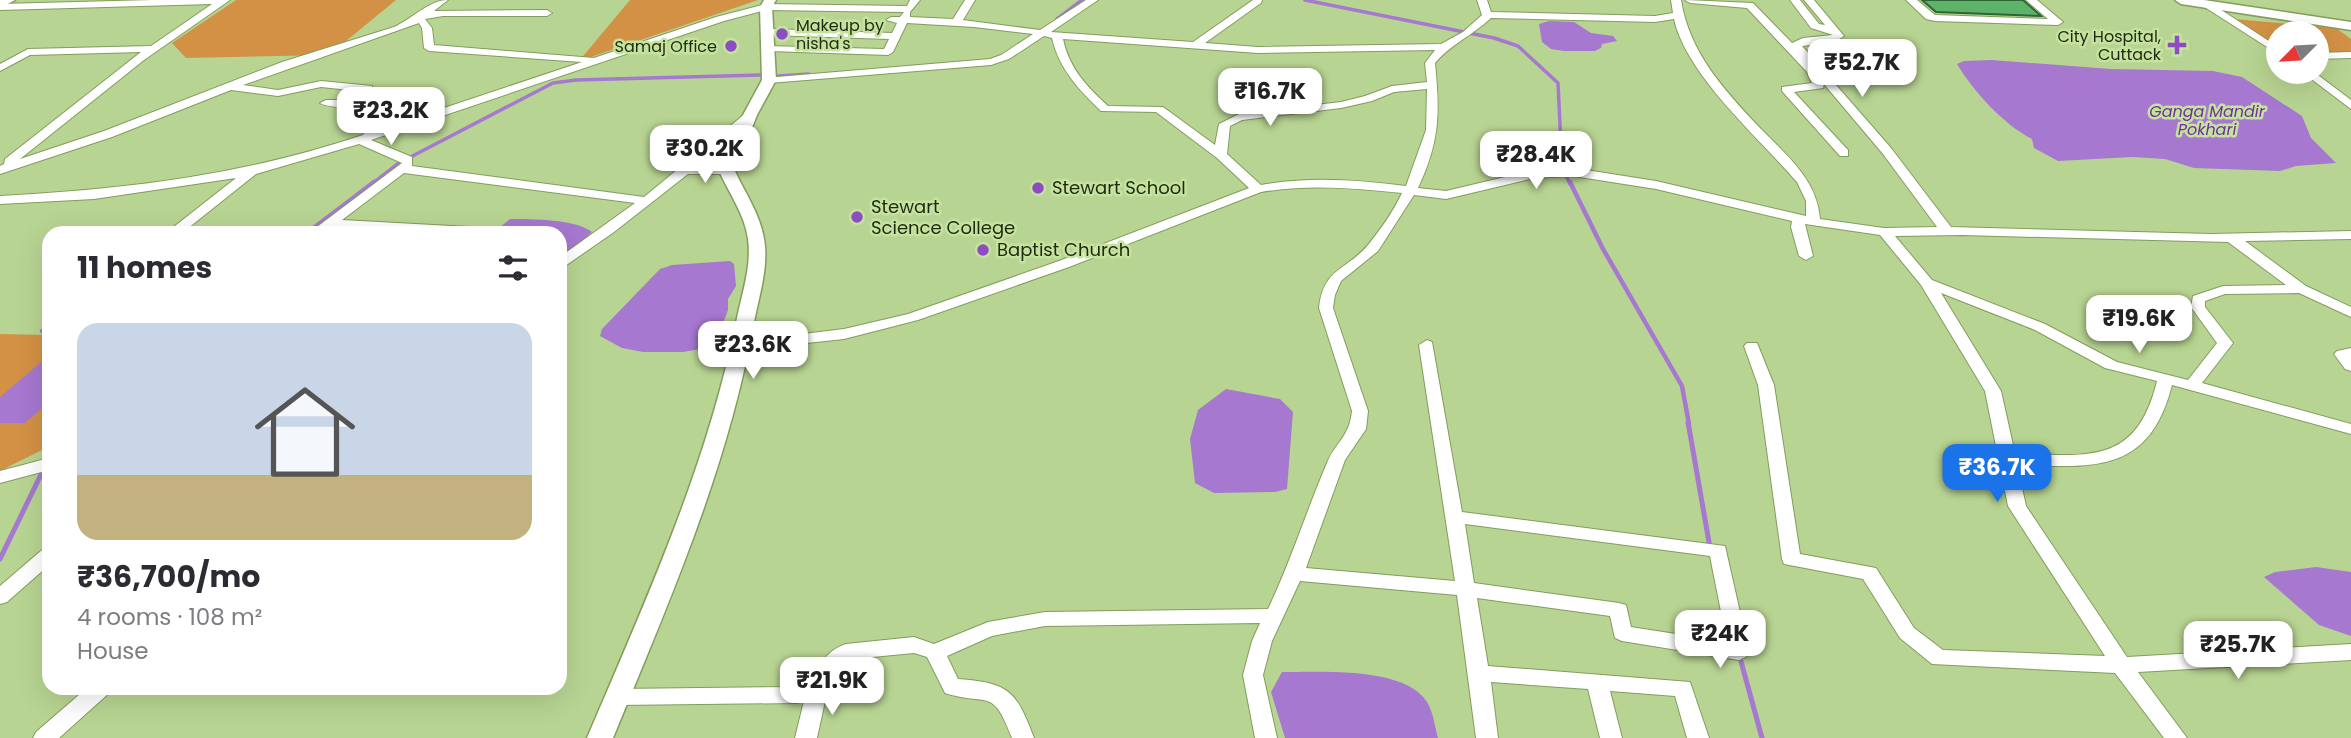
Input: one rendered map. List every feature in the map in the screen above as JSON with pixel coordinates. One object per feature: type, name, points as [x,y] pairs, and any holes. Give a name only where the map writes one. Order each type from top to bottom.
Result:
[{"type":"main road","points":[[0,5],[9,0]]},
{"type":"main road","points":[[2184,0],[2351,26]]},
{"type":"main road","points":[[600,738],[681,540],[719,433],[742,345],[757,248],[748,210],[727,171],[768,80],[768,21]]},
{"type":"street","points":[[0,170],[108,134],[286,64],[398,29],[421,17],[443,0]]},
{"type":"street","points":[[958,18],[970,0]]},
{"type":"street","points":[[985,58],[1038,32],[1093,0]]},
{"type":"street","points":[[1676,0],[1676,16],[1715,85],[1804,181],[1812,201],[1806,220],[1798,227],[1806,256]]},
{"type":"street","points":[[1690,0],[1750,5],[1812,71],[1819,86],[1786,89],[1844,153]]},
{"type":"street","points":[[1795,0],[1815,26],[1835,31]]},
{"type":"street","points":[[1809,0],[1839,36],[1835,39],[1803,41],[1796,45],[1887,151],[1947,231]]},
{"type":"street","points":[[1911,0],[1935,19],[2058,23],[2031,0]]},
{"type":"street","points":[[0,5],[225,1]]},
{"type":"street","points":[[0,170],[153,49],[225,1]]},
{"type":"street","points":[[1196,45],[1258,1]]},
{"type":"street","points":[[2206,4],[2266,43]]},
{"type":"street","points":[[768,21],[911,7],[958,18]]},
{"type":"street","points":[[911,7],[1057,36],[1258,50],[1443,47]]},
{"type":"street","points":[[0,200],[94,195],[197,182],[254,171],[363,139],[740,14],[888,52],[911,7]]},
{"type":"street","points":[[1266,738],[1254,675],[1262,641],[1294,574],[1337,458],[1358,429],[1360,411],[1326,308],[1326,290],[1339,274],[1372,251],[1411,190],[1423,162],[1434,110],[1430,63],[1443,47],[1467,34],[1485,8],[1655,19],[1676,16]]},
{"type":"street","points":[[421,17],[443,13],[547,13]]},
{"type":"street","points":[[421,17],[427,28],[429,48],[599,59]]},
{"type":"street","points":[[768,21],[896,36]]},
{"type":"street","points":[[768,80],[991,62],[1005,57],[1038,32]]},
{"type":"street","points":[[1057,36],[1059,52],[1077,83],[1105,109],[1158,109],[1221,155],[1258,189]]},
{"type":"street","points":[[0,68],[28,52],[153,49]]},
{"type":"street","points":[[2329,56],[2351,55]]},
{"type":"street","points":[[226,86],[278,93],[321,84],[368,88],[353,103]]},
{"type":"street","points":[[2323,84],[2351,106]]},
{"type":"street","points":[[1221,155],[1225,124],[1239,117],[1341,105],[1368,99],[1392,89],[1432,85]]},
{"type":"street","points":[[326,103],[353,103],[385,109],[363,139]]},
{"type":"street","points":[[567,259],[598,239],[647,201],[750,115]]},
{"type":"street","points":[[324,226],[408,164],[408,160],[363,139]]},
{"type":"street","points":[[403,169],[647,201]]},
{"type":"street","points":[[684,170],[727,171]]},
{"type":"street","points":[[182,226],[254,171]]},
{"type":"street","points":[[742,345],[844,334],[913,317],[1009,285],[1258,189],[1323,182],[1446,195],[1516,177],[1573,172],[1646,183],[1806,220],[1884,232],[2232,238],[2351,235]]},
{"type":"street","points":[[328,223],[362,226]]},
{"type":"street","points":[[1884,232],[1927,283],[1993,391],[2017,506],[2122,665],[2176,738]]},
{"type":"street","points":[[2232,238],[2301,289],[2351,313]]},
{"type":"street","points":[[1927,283],[2040,327],[2111,365],[2351,429]]},
{"type":"street","points":[[2192,386],[2225,343],[2198,307],[2198,299],[2223,290],[2301,289]]},
{"type":"street","points":[[1427,345],[1487,738]]},
{"type":"street","points":[[1752,346],[1766,385],[1791,559],[1869,573],[1906,633],[1939,658],[2122,665],[2351,652]]},
{"type":"street","points":[[2351,353],[2342,354],[2351,366]]},
{"type":"street","points":[[2006,459],[2092,458],[2118,454],[2128,449],[2153,415],[2162,398],[2165,380]]},
{"type":"street","points":[[0,478],[42,466]]},
{"type":"street","points":[[1294,574],[1466,589],[1619,610],[1622,634],[1739,652],[1717,551],[1455,517]]},
{"type":"street","points":[[0,597],[42,561]]},
{"type":"street","points":[[806,738],[818,687],[830,666],[846,652],[914,645],[935,652],[988,629],[1045,619],[1273,616]]},
{"type":"street","points":[[935,652],[952,687],[992,690],[1010,703],[1023,738]]},
{"type":"street","points":[[1479,673],[1683,688],[1698,738]]},
{"type":"street","points":[[1597,681],[1611,738]]},
{"type":"street","points":[[617,697],[796,695],[818,687]]},
{"type":"street","points":[[44,738],[93,695]]},
{"type":"shaded area","points":[[236,0],[396,0],[329,55],[186,58],[172,43]]},
{"type":"shaded area","points":[[630,0],[758,0],[579,61]]},
{"type":"shaded area","points":[[2234,19],[2266,22],[2266,39]]},
{"type":"shaded area","points":[[2329,27],[2336,28],[2351,39],[2351,53],[2329,53]]},
{"type":"shaded area","points":[[0,334],[42,335],[42,450],[0,471]]},
{"type":"water","points":[[1549,21],[1574,22],[1591,33],[1613,36],[1617,41],[1602,44],[1601,48],[1595,51],[1551,49],[1542,42],[1539,24]]},
{"type":"water","name":"Ganga Mandir Pokhari","points":[[1992,60],[2111,69],[2213,71],[2242,77],[2302,116],[2311,138],[2336,163],[2296,166],[2280,171],[2194,168],[2165,159],[2132,157],[2058,161],[2034,148],[2032,139],[2000,116],[1957,64],[1964,61]]},
{"type":"water","points":[[510,219],[541,220],[575,224],[592,232],[567,256],[567,226],[502,226]]},
{"type":"water","points":[[730,261],[734,264],[736,286],[728,299],[728,310],[712,347],[683,352],[643,352],[622,348],[600,336],[602,329],[660,269],[672,265]]},
{"type":"water","points":[[42,361],[42,408],[25,423],[0,423],[0,397]]},
{"type":"water","points":[[1226,389],[1280,399],[1293,412],[1287,489],[1275,492],[1214,493],[1195,483],[1190,439],[1198,410]]},
{"type":"water","points":[[2316,567],[2351,572],[2351,636],[2319,625],[2264,577],[2275,572]]},
{"type":"water","points":[[1282,672],[1338,672],[1400,682],[1416,690],[1427,702],[1438,738],[1285,738],[1271,692]]},
{"type":"building","points":[[1922,0],[2023,0],[2041,16],[1936,12]]},
{"type":"waterway","points":[[1057,19],[1082,0]]},
{"type":"waterway","points":[[1305,0],[1494,38],[1518,46],[1558,83],[1562,167],[1570,184]]},
{"type":"waterway","points":[[778,76],[809,74]]},
{"type":"waterway","points":[[372,184],[399,163],[553,83],[576,80],[760,75]]},
{"type":"waterway","points":[[316,226],[374,182]]},
{"type":"waterway","points":[[1570,182],[1603,249],[1682,386],[1689,424]]},
{"type":"waterway","points":[[1688,422],[1710,548]]},
{"type":"waterway","points":[[0,559],[42,472]]},
{"type":"waterway","points":[[1739,654],[1762,738]]},
{"type":"place","name":"Makeup by nisha's","points":[[782,34]]},
{"type":"place","name":"City Hospital, Cuttack","points":[[2177,45]]},
{"type":"place","name":"Samaj Office","points":[[731,46]]},
{"type":"place","name":"Stewart School","points":[[1038,188]]},
{"type":"place","name":"Stewart Science College","points":[[857,217]]},
{"type":"place","name":"Baptist Church","points":[[983,250]]}]
